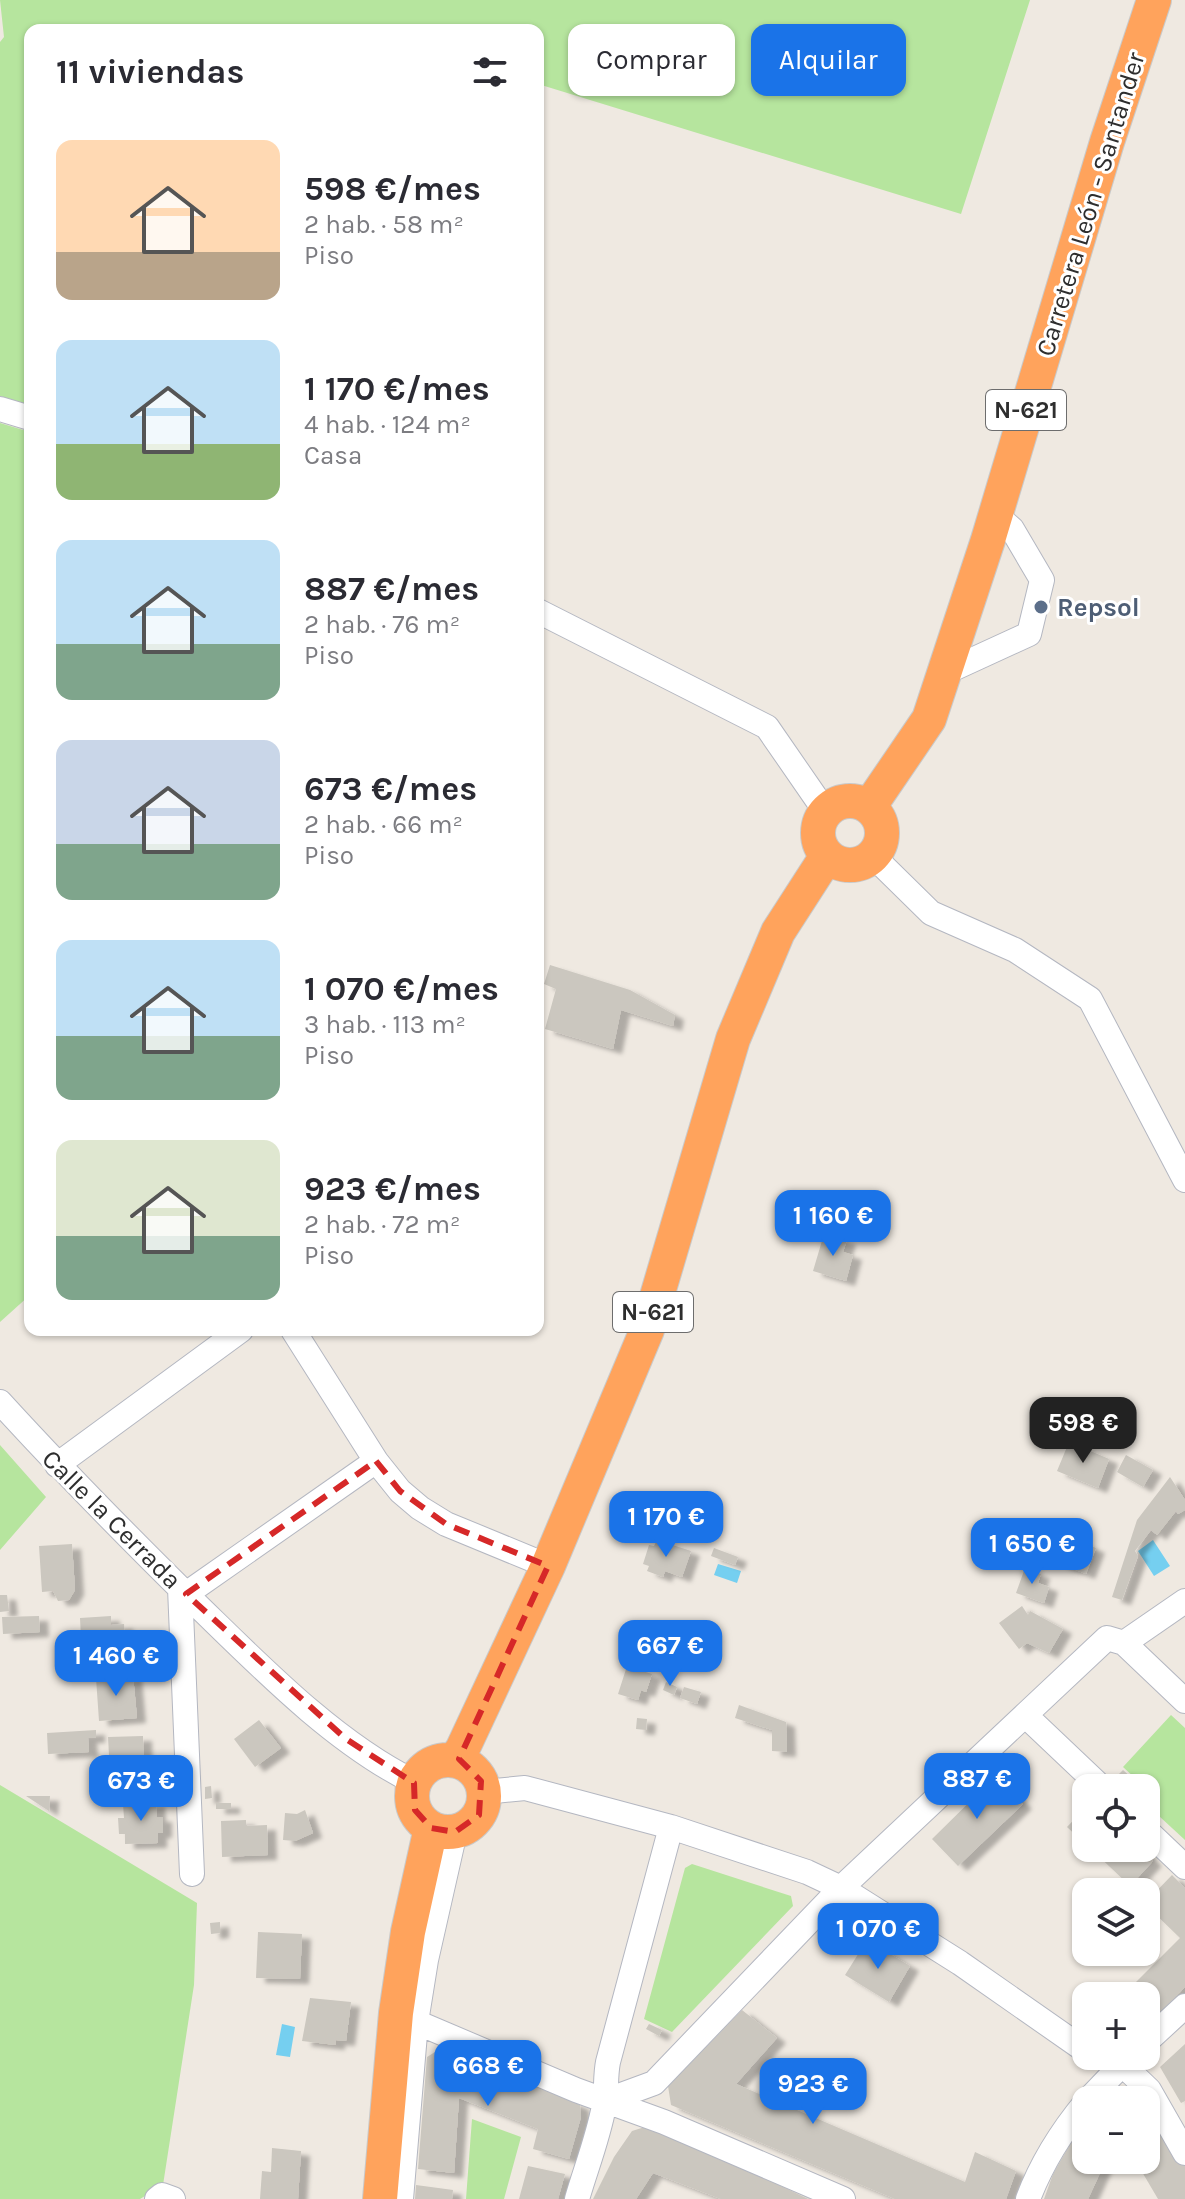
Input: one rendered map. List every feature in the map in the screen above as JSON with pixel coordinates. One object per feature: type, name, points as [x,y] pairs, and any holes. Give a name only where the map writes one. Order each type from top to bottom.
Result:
[{"type":"highway","name":"Carretera León - Santander","points":[[869,807],[929,719],[995,514],[1107,142],[1154,0]]},
{"type":"highway","points":[[844,801],[861,802],[869,807],[879,818],[883,829],[879,849],[873,856],[859,865],[847,866],[827,856],[819,845],[817,833],[825,811],[844,801]]},
{"type":"highway","name":"N-621","points":[[454,1760],[462,1750],[548,1566],[647,1330],[733,1039],[778,932],[827,856]]},
{"type":"highway","points":[[454,1760],[475,1771],[484,1792],[479,1815],[471,1824],[443,1830],[421,1820],[412,1799],[414,1782],[424,1768],[433,1763],[454,1760]]},
{"type":"highway","points":[[380,2199],[396,2013],[408,1932],[443,1830]]},
{"type":"street","points":[[0,409],[24,416]]},
{"type":"street","points":[[944,673],[1029,634],[1042,580],[1012,529],[995,514]]},
{"type":"street","points":[[544,614],[767,727],[825,811]]},
{"type":"street","points":[[873,856],[931,913],[1015,950],[1090,999],[1185,1180]]},
{"type":"street","points":[[57,1465],[233,1336]]},
{"type":"street","points":[[297,1336],[376,1461],[400,1491],[446,1524],[548,1566]]},
{"type":"street","name":"Calle la Cerrada","points":[[0,1402],[57,1465],[260,1667],[369,1757],[414,1782]]},
{"type":"street","points":[[192,1874],[183,1591],[376,1461]]},
{"type":"street","points":[[605,2101],[654,2083],[841,1888],[1025,1715],[1116,1641],[1185,1601]]},
{"type":"street","points":[[1116,1641],[1185,1701]]},
{"type":"street","points":[[1025,1715],[1087,1774]]},
{"type":"street","points":[[484,1792],[525,1788],[671,1827],[807,1872],[841,1888],[960,1963],[1072,2041]]},
{"type":"street","points":[[577,2199],[605,2101],[608,2062],[671,1827]]},
{"type":"street","points":[[401,2199],[416,2022],[443,1830]]},
{"type":"street","points":[[1160,1843],[1185,1867]]},
{"type":"street","points":[[1160,2029],[1185,2006]]},
{"type":"street","points":[[416,2022],[605,2101],[664,2122],[843,2199]]},
{"type":"street","points":[[1101,2086],[1116,2070]]},
{"type":"street","points":[[1129,2070],[1149,2090],[1185,2153]]},
{"type":"street","points":[[1028,2199],[1039,2171],[1072,2120]]},
{"type":"street","points":[[157,2199],[162,2195],[173,2199]]},
{"type":"highlighted area","points":[[376,1461],[400,1491],[446,1524],[548,1566],[459,1759],[481,1781],[479,1815],[455,1832],[431,1828],[415,1810],[414,1783],[346,1739],[186,1594]]},
{"type":"green space","points":[[0,0],[1030,0],[961,214],[577,96],[735,96],[735,24],[568,24],[568,93],[544,86],[544,24],[24,24],[24,403],[0,396],[0,42],[4,37]]},
{"type":"green space","points":[[0,423],[24,430],[24,1300],[0,1322]]},
{"type":"green space","points":[[0,1445],[46,1497],[0,1550]]},
{"type":"green space","points":[[1171,1715],[1185,1728],[1185,1840],[1160,1817],[1160,1774],[1131,1774],[1123,1767]]},
{"type":"green space","points":[[0,1785],[197,1903],[194,1985],[163,2185],[140,2199],[0,2199]]},
{"type":"green space","points":[[692,1864],[791,1896],[793,1906],[672,2032],[644,2019],[685,1868]]},
{"type":"green space","points":[[472,2119],[521,2137],[504,2199],[466,2199]]},
{"type":"water","points":[[1153,1540],[1170,1566],[1154,1576],[1138,1551]]},
{"type":"water","points":[[718,1564],[741,1571],[737,1583],[714,1575]]},
{"type":"water","points":[[282,2024],[295,2027],[290,2057],[276,2055]]},
{"type":"building","points":[[550,965],[630,990],[675,1015],[673,1026],[621,1010],[613,1049],[545,1029],[556,989],[544,984]]},
{"type":"building","points":[[824,1234],[847,1240],[843,1252],[853,1255],[846,1281],[813,1271]]},
{"type":"building","points":[[1069,1442],[1109,1459],[1098,1488],[1057,1471]]},
{"type":"building","points":[[1126,1455],[1153,1470],[1143,1487],[1117,1472]]},
{"type":"building","points":[[1170,1477],[1185,1500],[1185,1510],[1178,1514],[1176,1511],[1157,1535],[1151,1530],[1135,1551],[1138,1556],[1122,1600],[1112,1597],[1137,1520]]},
{"type":"building","points":[[1068,1537],[1096,1548],[1086,1574],[1058,1563]]},
{"type":"building","points":[[657,1540],[691,1551],[682,1577],[665,1571],[663,1577],[647,1571],[649,1566],[643,1564],[649,1545],[654,1546]]},
{"type":"building","points":[[72,1544],[75,1590],[69,1600],[58,1601],[53,1591],[42,1592],[39,1546]]},
{"type":"building","points":[[714,1548],[738,1557],[735,1565],[711,1556]]},
{"type":"building","points":[[1025,1568],[1041,1574],[1038,1583],[1049,1587],[1044,1603],[1016,1593]]},
{"type":"building","points":[[0,1595],[7,1595],[9,1611],[0,1612]]},
{"type":"building","points":[[1022,1606],[1028,1615],[1030,1611],[1063,1629],[1049,1653],[1027,1643],[1019,1649],[999,1623]]},
{"type":"building","points":[[39,1616],[40,1632],[3,1634],[2,1617]]},
{"type":"building","points":[[111,1616],[111,1625],[124,1624],[126,1655],[82,1658],[80,1618]]},
{"type":"building","points":[[627,1666],[652,1674],[646,1692],[641,1690],[638,1700],[618,1694]]},
{"type":"building","points":[[133,1675],[137,1718],[99,1721],[96,1678]]},
{"type":"building","points":[[666,1682],[677,1687],[674,1695],[663,1690]]},
{"type":"building","points":[[684,1687],[701,1692],[697,1704],[680,1698]]},
{"type":"building","points":[[739,1705],[786,1722],[787,1752],[772,1751],[772,1730],[735,1718]]},
{"type":"building","points":[[637,1718],[647,1719],[646,1730],[636,1729]]},
{"type":"building","points":[[259,1720],[281,1748],[255,1767],[234,1739]]},
{"type":"building","points":[[96,1730],[96,1738],[88,1738],[89,1752],[48,1754],[47,1733]]},
{"type":"building","points":[[143,1736],[144,1773],[136,1773],[137,1779],[123,1779],[122,1773],[110,1774],[108,1737]]},
{"type":"building","points":[[996,1776],[1023,1804],[958,1866],[932,1839]]},
{"type":"building","points":[[211,1786],[212,1798],[205,1799],[205,1787]]},
{"type":"building","points":[[26,1796],[50,1796],[49,1811]]},
{"type":"building","points":[[156,1802],[157,1817],[163,1817],[163,1833],[158,1833],[158,1843],[125,1844],[125,1834],[119,1834],[118,1818],[124,1818],[123,1804]]},
{"type":"building","points":[[216,1803],[231,1803],[231,1809],[216,1809]]},
{"type":"building","points":[[305,1810],[313,1833],[295,1841],[283,1840],[285,1813],[297,1814]]},
{"type":"building","points":[[246,1820],[246,1826],[267,1825],[268,1855],[222,1857],[221,1821]]},
{"type":"building","points":[[1105,1862],[1152,1862],[1137,1878],[1122,1878]]},
{"type":"building","points":[[1172,1875],[1185,1888],[1185,1987],[1160,2013],[1160,1982],[1136,1982],[1152,1966],[1160,1966],[1160,1958],[1180,1938],[1160,1919],[1160,1887]]},
{"type":"building","points":[[220,1922],[220,1933],[211,1934],[210,1923]]},
{"type":"building","points":[[258,1932],[302,1934],[300,1979],[256,1978]]},
{"type":"building","points":[[867,1940],[910,1966],[889,2002],[845,1975]]},
{"type":"building","points":[[310,1998],[351,2002],[346,2041],[336,2040],[336,2045],[302,2041]]},
{"type":"building","points":[[742,2010],[777,2038],[736,2084],[965,2182],[975,2152],[1016,2171],[1006,2199],[895,2199],[671,2105],[668,2086]]},
{"type":"building","points":[[649,2024],[662,2030],[659,2036],[646,2029]]},
{"type":"building","points":[[1185,2044],[1185,2101],[1181,2103],[1160,2067]]},
{"type":"building","points":[[443,2047],[580,2105],[581,2117],[569,2159],[533,2149],[538,2129],[459,2098],[454,2173],[418,2169],[427,2057]]},
{"type":"building","points":[[648,2126],[808,2199],[721,2199],[653,2173],[636,2199],[593,2199],[614,2157],[632,2131]]},
{"type":"building","points":[[1160,2129],[1185,2167],[1185,2199],[1158,2199],[1143,2174],[1160,2174]]},
{"type":"building","points":[[1072,2141],[1072,2174],[1100,2174],[1088,2199],[1044,2199],[1053,2174]]},
{"type":"building","points":[[272,2148],[301,2151],[298,2199],[260,2199],[262,2171],[271,2172]]},
{"type":"building","points":[[528,2166],[565,2174],[558,2199],[519,2199]]},
{"type":"building","points":[[416,2185],[453,2190],[452,2199],[415,2199]]},
{"type":"place","name":"Repsol","points":[[1041,607]]}]
